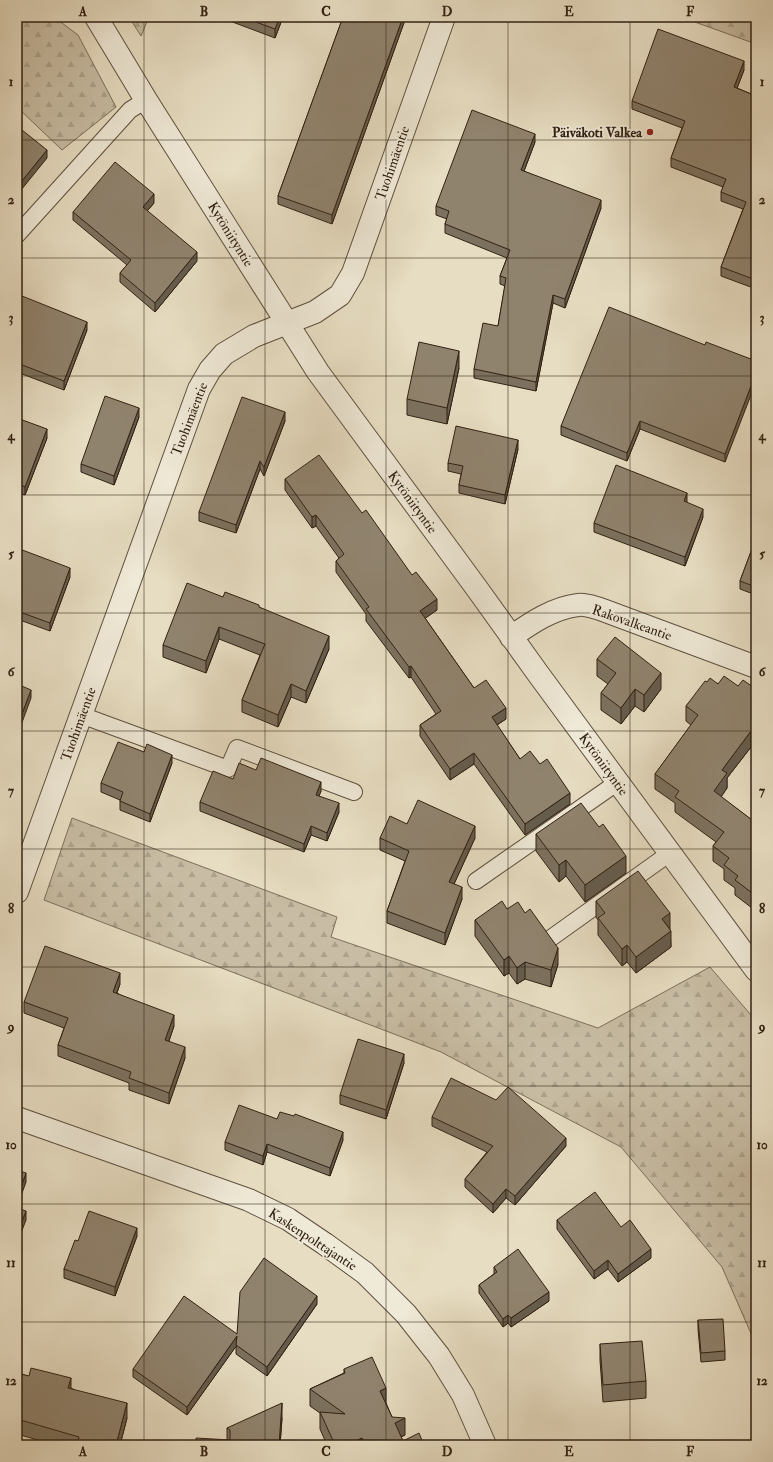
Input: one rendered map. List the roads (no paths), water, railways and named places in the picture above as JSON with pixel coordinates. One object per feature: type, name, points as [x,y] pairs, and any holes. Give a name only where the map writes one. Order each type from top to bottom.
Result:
[{"type":"street","name":"Kytöniityntie","points":[[96,17],[146,100],[318,372],[756,970]]},
{"type":"street","name":"Tuohimäentie","points":[[17,892],[199,389],[210,370],[224,354],[254,336],[315,312],[340,295],[353,273],[444,17]]},
{"type":"street","name":"Rakovalkeantie","points":[[511,637],[536,619],[560,609],[580,605],[600,609],[756,667]]},
{"type":"street","name":"Kaskenpolttajantie","points":[[17,1118],[249,1200],[288,1219],[325,1244],[365,1273],[406,1314],[439,1356],[455,1382],[463,1396],[485,1445]]},
{"type":"lane","points":[[17,235],[130,110],[146,100]]},
{"type":"lane","points":[[81,715],[228,769],[237,748],[354,792]]},
{"type":"lane","points":[[476,881],[618,782]]},
{"type":"lane","points":[[551,938],[670,853]]},
{"type":"place","name":"Päiväkoti Valkea","points":[[650,132]]}]
